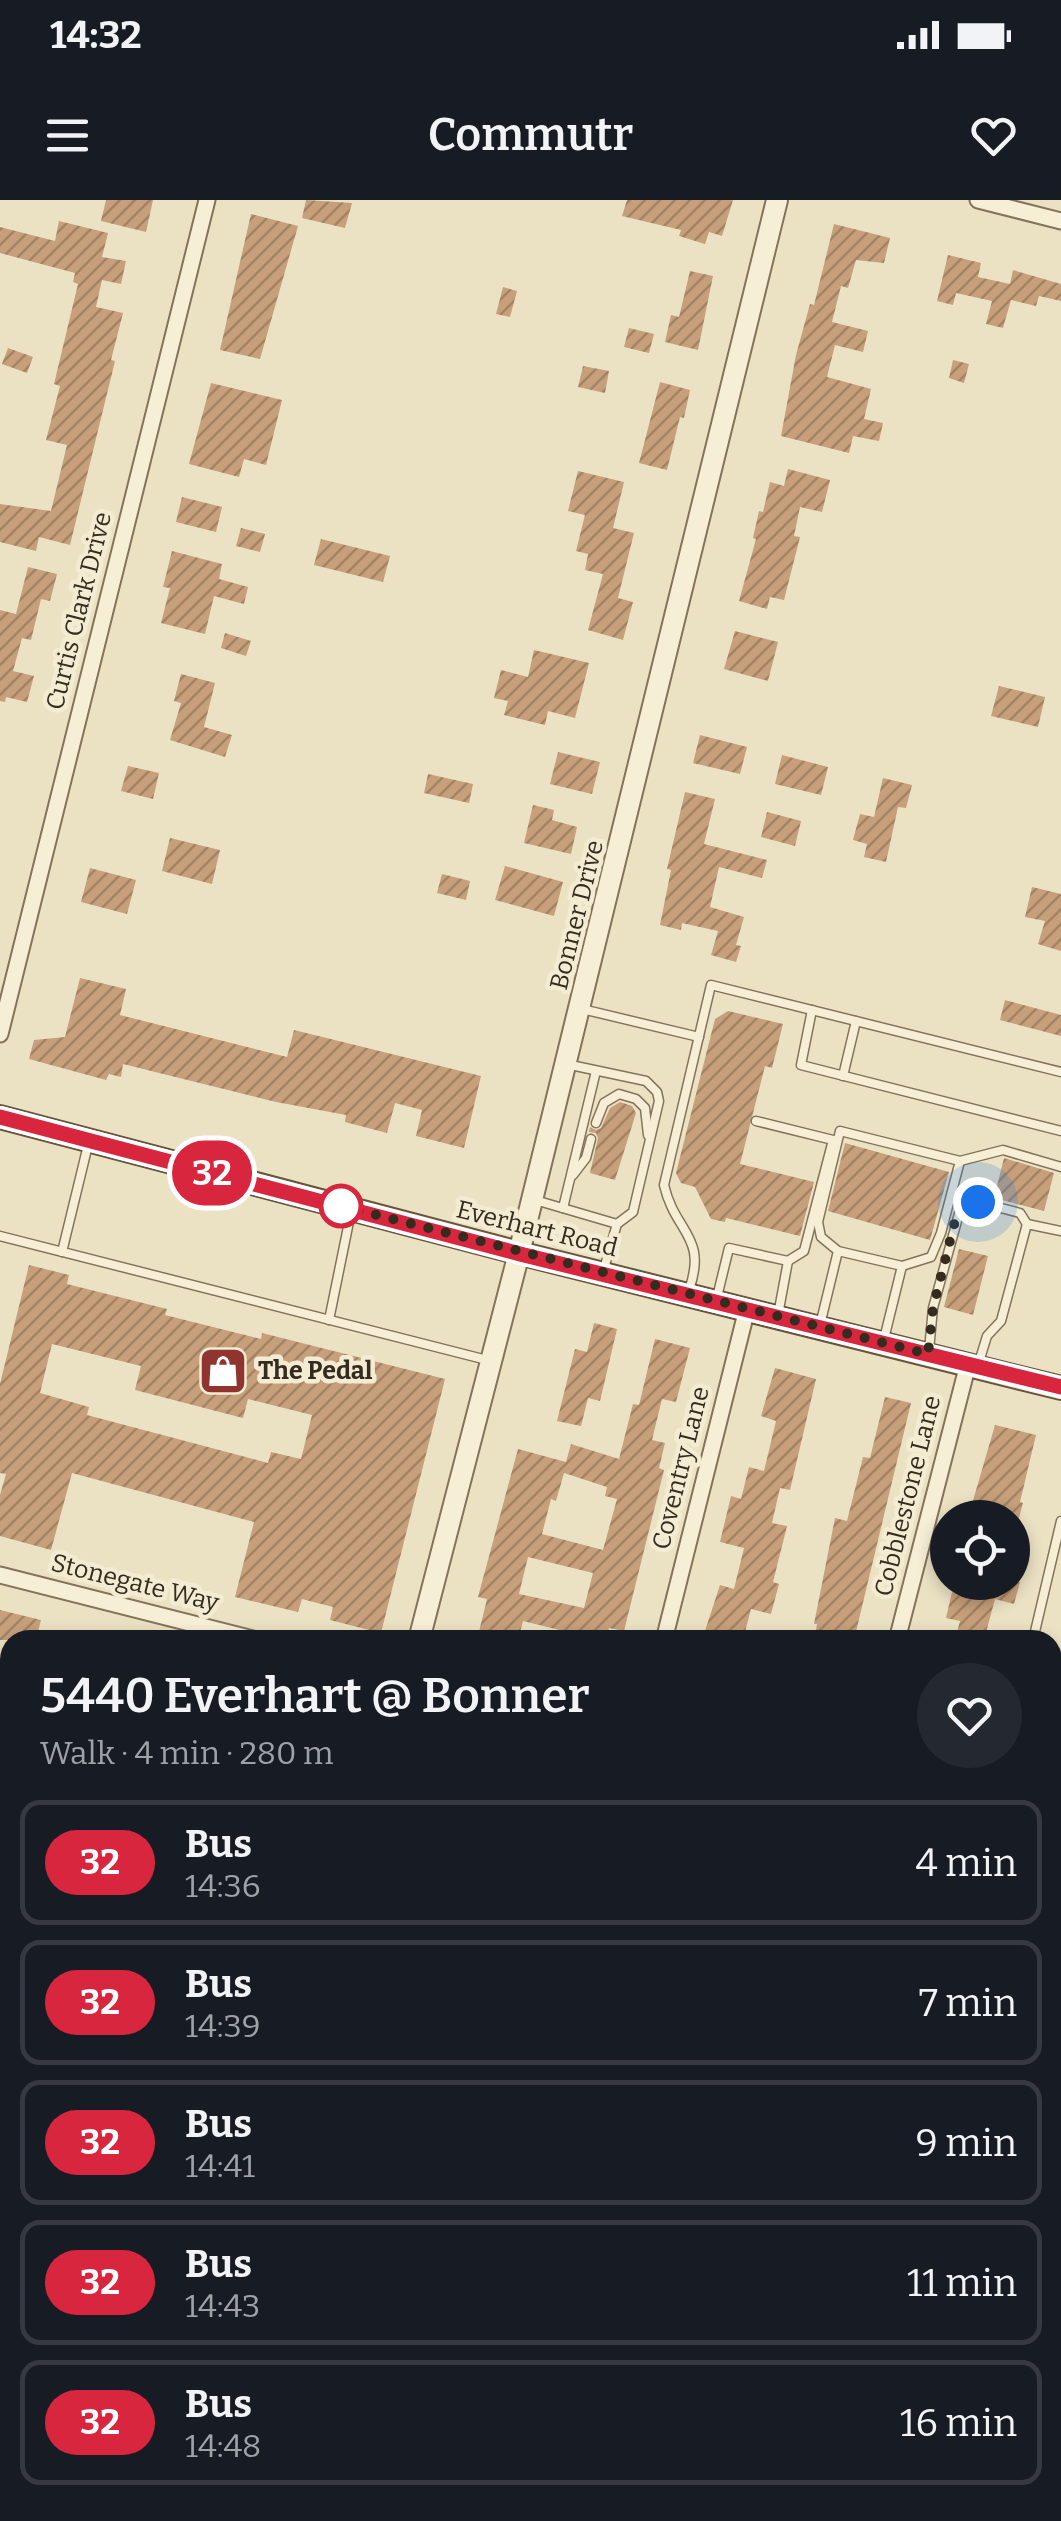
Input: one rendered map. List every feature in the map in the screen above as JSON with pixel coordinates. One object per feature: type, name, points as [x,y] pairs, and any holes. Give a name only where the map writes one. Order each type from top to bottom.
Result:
[{"type":"main road","name":"Everhart Road","points":[[0,1117],[520,1254],[1061,1388]]},
{"type":"street","name":"Curtis Clark Drive","points":[[0,1034],[207,200]]},
{"type":"street","name":"Bonner Drive","points":[[422,1630],[520,1254],[777,200]]},
{"type":"street","points":[[978,200],[1061,221]]},
{"type":"street","name":"Coventry Lane","points":[[667,1630],[747,1309]]},
{"type":"street","name":"Cobblestone Lane","points":[[900,1630],[973,1366]]},
{"type":"street","name":"Stonegate Way","points":[[0,1575],[218,1630]]},
{"type":"street","points":[[181,1630],[183,1621]]},
{"type":"lane","points":[[688,1295],[697,1254],[668,1202],[664,1185],[712,985],[1061,1072]]},
{"type":"lane","points":[[580,1009],[699,1037]]},
{"type":"lane","points":[[812,1010],[801,1064],[1061,1131]]},
{"type":"lane","points":[[843,1076],[856,1021]]},
{"type":"lane","points":[[566,1064],[646,1082],[657,1092],[659,1100],[633,1212],[617,1224],[603,1274]]},
{"type":"lane","points":[[562,1208],[596,1071]]},
{"type":"lane","points":[[596,1123],[609,1098],[618,1094],[636,1099],[645,1108],[648,1145]]},
{"type":"lane","points":[[716,1302],[729,1248],[788,1261],[804,1251],[833,1140],[756,1121]]},
{"type":"lane","points":[[960,1161],[942,1233],[931,1257],[902,1266],[838,1251],[821,1237],[818,1222],[840,1130],[960,1161],[1003,1150],[1061,1166]]},
{"type":"lane","points":[[569,1180],[586,1158],[591,1139]]},
{"type":"lane","points":[[62,1252],[89,1140]]},
{"type":"lane","points":[[533,1199],[617,1224]]},
{"type":"lane","points":[[928,1354],[933,1308],[960,1210],[978,1202],[1020,1213],[1028,1224],[1061,1232]]},
{"type":"lane","points":[[328,1320],[352,1209]]},
{"type":"lane","points":[[973,1366],[987,1336],[1001,1320],[1028,1224]]},
{"type":"lane","points":[[0,1236],[492,1362]]},
{"type":"lane","points":[[819,1327],[838,1251]]},
{"type":"lane","points":[[778,1317],[788,1261]]},
{"type":"lane","points":[[883,1343],[902,1266]]},
{"type":"lane","points":[[1034,1630],[1061,1521]]},
{"type":"building","points":[[106,200],[153,200],[146,232],[101,221]]},
{"type":"building","points":[[306,200],[352,203],[345,228],[302,218]]},
{"type":"building","points":[[627,200],[733,200],[722,236],[709,232],[705,244],[679,236],[681,230],[622,216]]},
{"type":"building","points":[[251,214],[298,226],[260,359],[220,350]]},
{"type":"building","points":[[59,221],[108,233],[102,257],[126,261],[121,284],[102,280],[96,307],[123,313],[70,545],[39,537],[36,551],[0,542],[0,504],[51,511],[67,445],[46,440],[60,386],[54,384],[78,284],[73,282],[75,273],[0,253],[0,227],[55,241]]},
{"type":"building","points":[[834,224],[890,238],[884,263],[856,260],[848,288],[841,286],[832,322],[868,331],[863,352],[835,345],[827,377],[871,389],[864,419],[883,423],[879,441],[853,436],[849,453],[781,436],[796,355],[810,304],[814,305]]},
{"type":"building","points":[[948,255],[981,263],[978,277],[1010,284],[1013,270],[1061,284],[1061,301],[1039,296],[1036,306],[1011,300],[1003,328],[986,324],[992,301],[956,293],[953,305],[937,301]]},
{"type":"building","points":[[690,271],[713,276],[698,350],[665,342],[671,315],[679,317]]},
{"type":"building","points":[[503,287],[517,291],[510,317],[496,314]]},
{"type":"building","points":[[629,328],[654,334],[649,353],[624,347]]},
{"type":"building","points":[[8,348],[33,357],[27,373],[2,364]]},
{"type":"building","points":[[953,360],[969,364],[964,383],[949,378]]},
{"type":"building","points":[[583,366],[609,371],[605,393],[578,387]]},
{"type":"building","points":[[660,382],[690,390],[667,470],[639,463]]},
{"type":"building","points":[[211,383],[282,400],[266,465],[244,459],[239,477],[189,464]]},
{"type":"building","points":[[788,469],[830,480],[822,512],[800,507],[794,536],[800,537],[784,600],[770,597],[767,609],[739,601],[756,539],[753,538],[759,511],[763,512],[770,482],[784,486]]},
{"type":"building","points":[[578,471],[624,482],[613,528],[634,533],[618,598],[633,602],[623,640],[588,630],[603,574],[585,570],[588,554],[576,551],[585,515],[568,511]]},
{"type":"building","points":[[182,497],[222,507],[216,532],[176,522]]},
{"type":"building","points":[[241,528],[265,534],[260,552],[236,546]]},
{"type":"building","points":[[321,539],[390,556],[383,582],[314,565]]},
{"type":"building","points":[[172,551],[222,564],[219,579],[248,587],[244,604],[214,596],[205,634],[161,623],[170,588],[163,587]]},
{"type":"building","points":[[28,567],[57,574],[50,601],[41,599],[31,640],[22,638],[13,671],[34,676],[27,702],[6,697],[5,702],[0,701],[0,610],[16,614]]},
{"type":"building","points":[[735,631],[778,642],[768,681],[724,669]]},
{"type":"building","points":[[225,633],[251,641],[246,656],[221,648]]},
{"type":"building","points":[[534,650],[589,663],[575,718],[548,711],[545,725],[504,715],[508,701],[494,698],[501,670],[528,677]]},
{"type":"building","points":[[181,674],[215,683],[204,727],[232,735],[225,757],[170,740],[181,703],[174,701]]},
{"type":"building","points":[[999,686],[1045,697],[1038,727],[991,716]]},
{"type":"building","points":[[700,735],[747,747],[740,774],[693,763]]},
{"type":"building","points":[[558,752],[600,762],[592,794],[550,784]]},
{"type":"building","points":[[782,755],[828,767],[821,795],[775,784]]},
{"type":"building","points":[[128,766],[159,773],[153,799],[121,791]]},
{"type":"building","points":[[428,774],[473,784],[469,803],[424,793]]},
{"type":"building","points":[[883,778],[912,785],[906,808],[898,807],[886,862],[864,857],[867,844],[853,840],[860,814],[874,817]]},
{"type":"building","points":[[685,792],[715,799],[704,844],[767,860],[762,878],[719,867],[710,907],[744,917],[736,962],[711,955],[718,931],[682,923],[681,930],[660,925],[671,870],[667,869]]},
{"type":"building","points":[[533,805],[554,810],[552,820],[577,827],[571,854],[524,843]]},
{"type":"building","points":[[767,812],[801,821],[795,846],[761,837]]},
{"type":"building","points":[[170,838],[220,850],[212,884],[162,871]]},
{"type":"building","points":[[505,866],[563,882],[554,916],[495,900]]},
{"type":"building","points":[[90,868],[136,880],[127,914],[81,902]]},
{"type":"building","points":[[442,874],[470,881],[466,900],[437,893]]},
{"type":"building","points":[[1032,887],[1061,894],[1061,951],[1038,944],[1045,921],[1025,917]]},
{"type":"building","points":[[80,978],[126,989],[120,1015],[287,1057],[294,1030],[481,1076],[464,1148],[416,1136],[422,1110],[395,1103],[387,1133],[345,1122],[346,1115],[123,1064],[121,1077],[109,1074],[106,1080],[29,1059],[34,1040],[65,1037]]},
{"type":"building","points":[[1005,1000],[1061,1015],[1061,1036],[1000,1020]]},
{"type":"building","points":[[728,1011],[783,1024],[772,1068],[765,1066],[740,1164],[814,1182],[800,1236],[726,1218],[725,1222],[711,1219],[695,1187],[681,1183],[676,1173],[715,1019]]},
{"type":"building","points":[[620,1102],[632,1106],[636,1113],[615,1180],[590,1173],[598,1138],[596,1133],[589,1132],[590,1127],[601,1128],[610,1108]]},
{"type":"building","points":[[845,1143],[949,1172],[930,1240],[828,1211]]},
{"type":"building","points":[[1004,1158],[1054,1173],[1044,1211],[994,1198]]},
{"type":"building","points":[[959,1249],[988,1256],[973,1315],[944,1307]]},
{"type":"building","points":[[29,1265],[69,1275],[67,1284],[167,1309],[165,1315],[261,1339],[262,1333],[445,1379],[382,1630],[330,1620],[333,1607],[302,1599],[298,1612],[235,1597],[254,1522],[72,1473],[51,1550],[0,1536],[0,1495],[6,1474],[0,1473],[0,1384]],"holes":[[[52,1344],[141,1366],[135,1390],[243,1418],[248,1399],[312,1415],[301,1459],[271,1452],[268,1463],[87,1415],[89,1407],[40,1393]]]},
{"type":"building","points":[[594,1323],[617,1329],[600,1401],[588,1398],[581,1426],[557,1421],[575,1349],[587,1352]]},
{"type":"building","points":[[655,1339],[690,1348],[676,1402],[662,1399],[652,1440],[665,1443],[659,1468],[664,1470],[624,1630],[559,1630],[523,1621],[521,1630],[479,1630],[487,1599],[478,1597],[518,1449],[566,1462],[571,1444],[619,1459],[633,1404],[639,1405]],"holes":[[[564,1473],[607,1487],[605,1496],[617,1499],[603,1550],[542,1534],[551,1499],[556,1501]],[[528,1557],[593,1573],[584,1608],[519,1594]]]},
{"type":"building","points":[[775,1368],[816,1379],[790,1490],[780,1488],[772,1523],[787,1526],[773,1582],[779,1584],[771,1614],[751,1609],[746,1630],[705,1630],[720,1585],[734,1589],[744,1548],[720,1542],[731,1496],[741,1499],[749,1467],[764,1471],[776,1421],[761,1416]]},
{"type":"building","points":[[885,1397],[911,1403],[856,1630],[816,1630],[835,1518],[847,1521],[863,1457],[870,1458]]},
{"type":"building","points":[[995,1425],[1036,1435],[1020,1500],[973,1500]]},
{"type":"building","points":[[950,1600],[995,1600],[987,1630],[958,1630],[960,1621],[946,1618]]},
{"type":"building","points":[[0,1610],[41,1620],[38,1630],[0,1630]]},
{"type":"bus line","name":"32","points":[[0,1117],[520,1254],[1061,1387]]},
{"type":"place","name":"The Pedal","points":[[223,1371]]},
{"type":"route","points":[[341,1206],[928,1354],[933,1308],[955,1221],[960,1210],[978,1202]]}]
